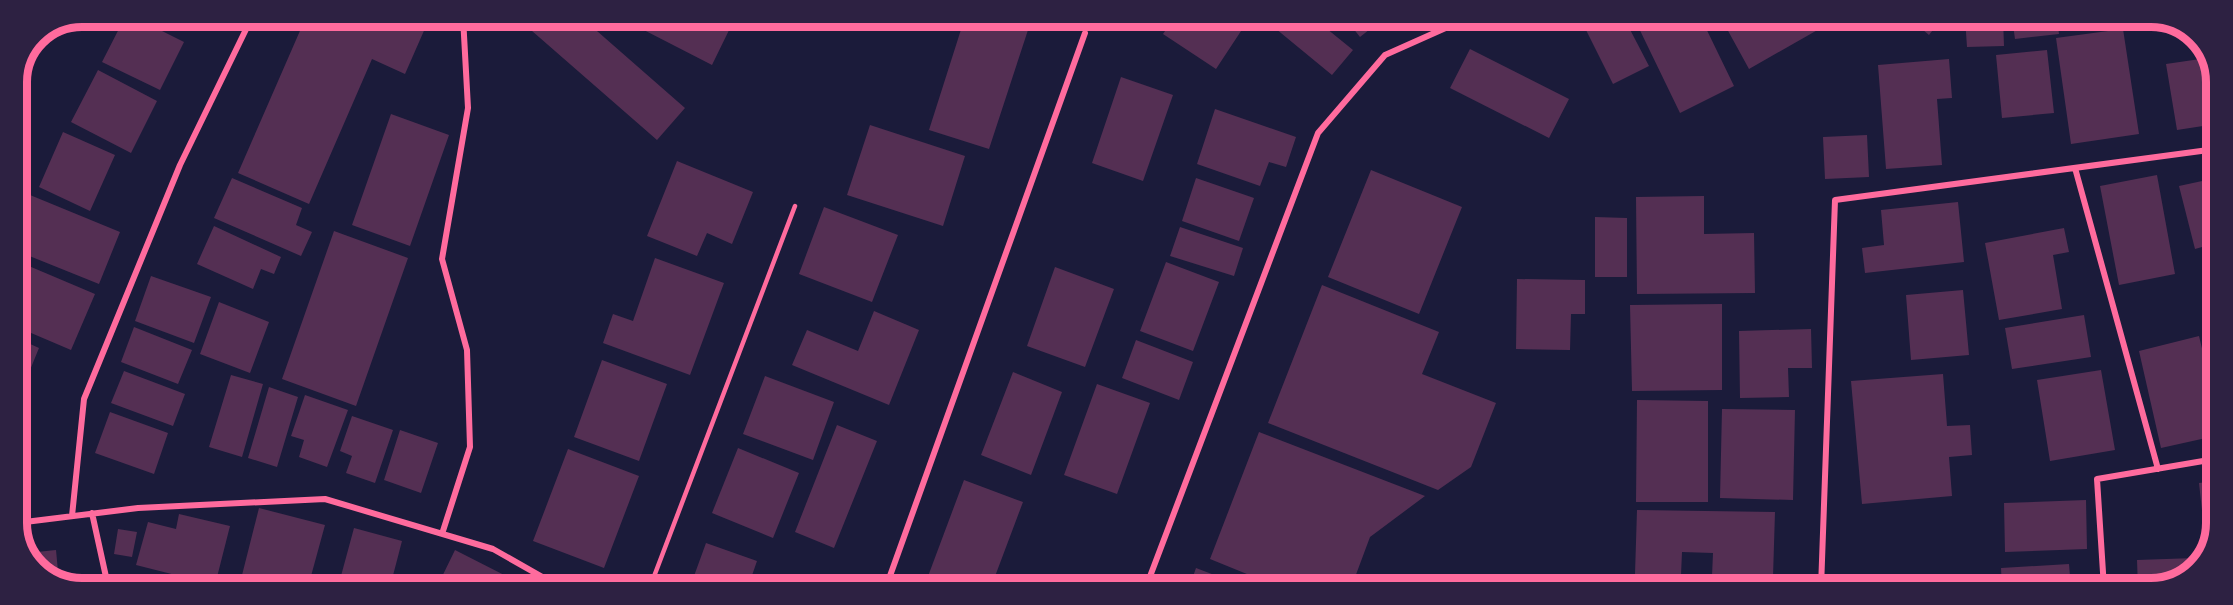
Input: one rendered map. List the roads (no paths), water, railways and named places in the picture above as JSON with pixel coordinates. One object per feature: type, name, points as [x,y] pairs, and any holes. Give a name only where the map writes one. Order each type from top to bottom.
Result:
[{"type":"street","points":[[72,516],[84,399],[180,165],[247,27]]},
{"type":"street","points":[[442,534],[470,447],[467,350],[442,259],[468,108],[464,27]]},
{"type":"street","points":[[1149,578],[1318,133],[1385,55],[1448,27]]},
{"type":"street","points":[[888,578],[1085,33]]},
{"type":"street","points":[[1821,578],[1835,200],[2206,150]]},
{"type":"street","points":[[2075,168],[2158,469]]},
{"type":"street","points":[[2103,578],[2097,480],[2206,461]]},
{"type":"street","points":[[27,522],[138,508],[325,499],[493,549],[544,578]]},
{"type":"street","points":[[92,513],[106,578]]},
{"type":"lane","points":[[653,578],[795,206]]}]
